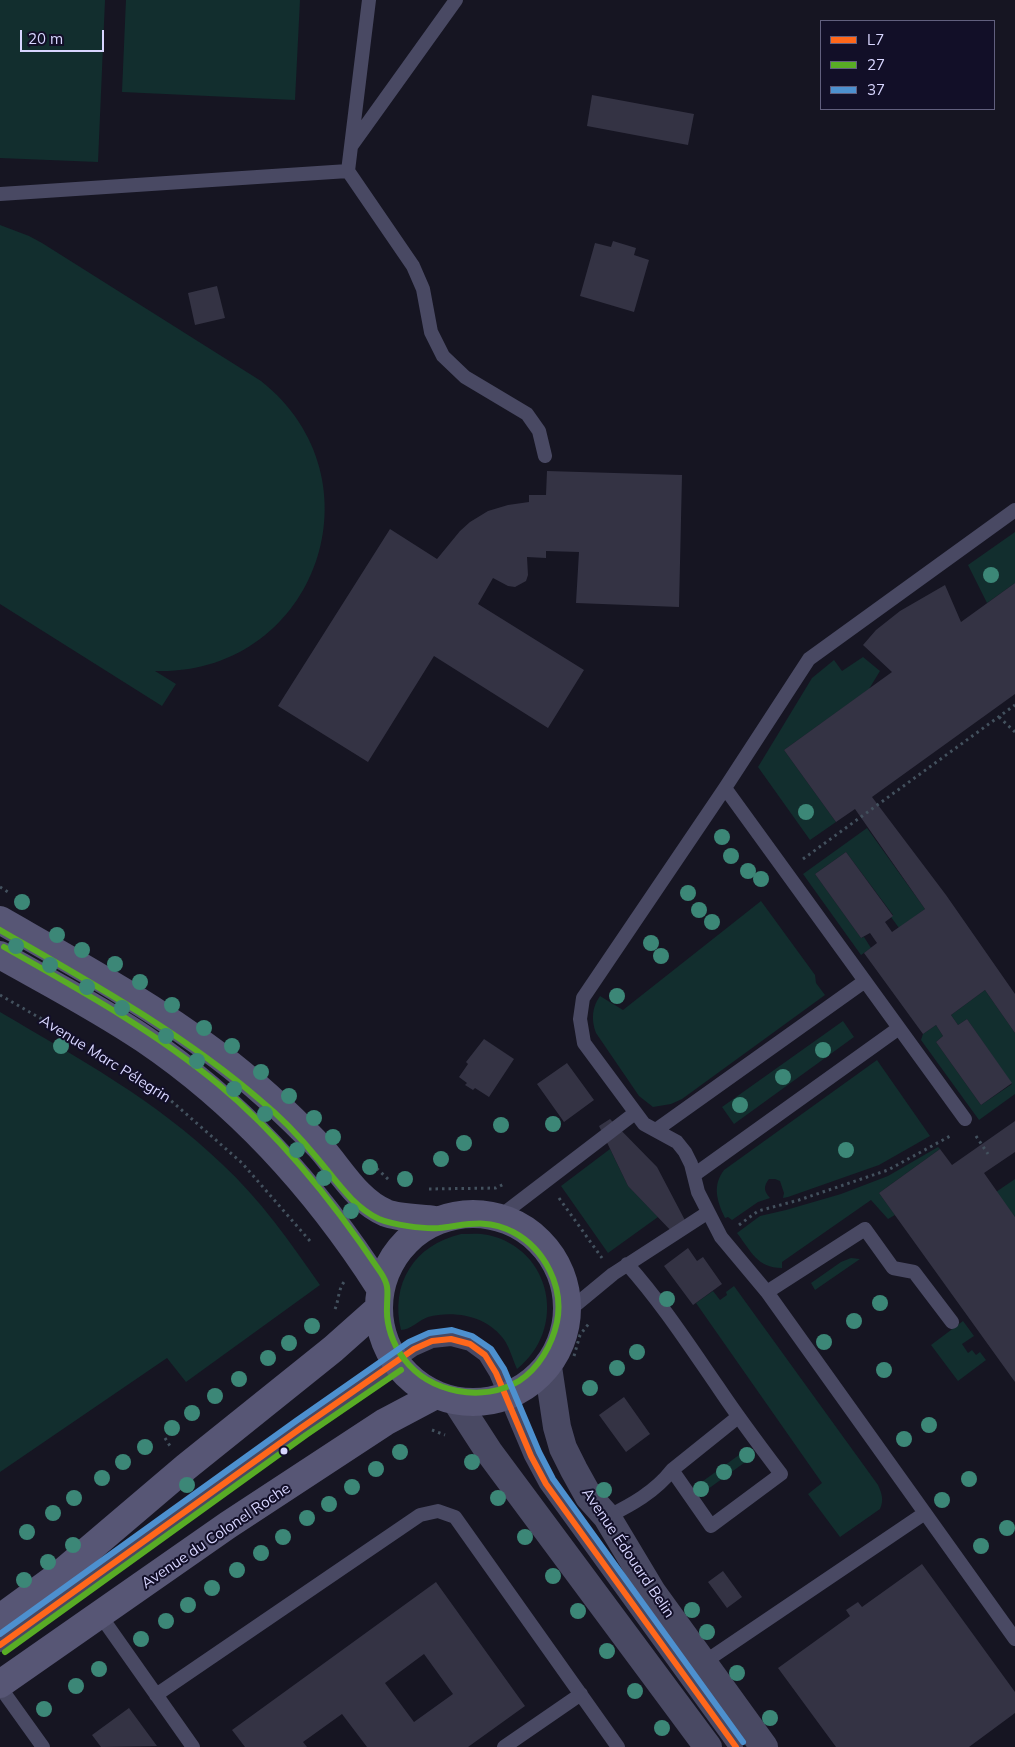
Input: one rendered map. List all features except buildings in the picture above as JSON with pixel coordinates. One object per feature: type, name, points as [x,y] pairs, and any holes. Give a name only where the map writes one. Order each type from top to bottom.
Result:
[{"type":"street","points":[[0,920],[118,988],[218,1055],[267,1094],[322,1150],[343,1177],[362,1196],[380,1209],[388,1213],[435,1220],[472,1213],[499,1217],[524,1228],[545,1246],[560,1269],[567,1295],[567,1323],[560,1346],[560,1364],[507,1397],[482,1403],[446,1398],[414,1382],[396,1363],[383,1338],[379,1299],[388,1265],[403,1244],[435,1220]]},
{"type":"street","points":[[0,955],[88,1004],[144,1039],[195,1077],[240,1115],[283,1160],[320,1203],[379,1299]]},
{"type":"street","points":[[0,1618],[59,1575],[186,1467],[333,1349],[379,1299]]},
{"type":"street","name":"Avenue Édouard Belin","points":[[560,1364],[557,1427],[563,1448],[589,1497],[607,1517],[652,1592],[764,1747]]},
{"type":"street","points":[[446,1398],[489,1452],[708,1747]]},
{"type":"street","name":"Avenue du Colonel Roche","points":[[0,1686],[228,1525],[385,1422],[446,1398]]},
{"type":"lane","points":[[369,0],[348,171],[413,266],[423,289],[431,332],[443,356],[465,377],[528,414],[539,431],[545,456]]},
{"type":"lane","points":[[352,145],[456,0]]},
{"type":"lane","points":[[0,194],[348,171]]},
{"type":"lane","points":[[1015,510],[808,659],[725,788],[583,998],[580,1019],[584,1043],[644,1124],[677,1142],[691,1164],[698,1192],[720,1237],[767,1292],[1015,1639]]},
{"type":"lane","points":[[725,788],[965,1120]]},
{"type":"lane","points":[[656,1130],[865,981]]},
{"type":"lane","points":[[694,1175],[899,1028]]},
{"type":"lane","points":[[499,1217],[635,1112]]},
{"type":"lane","points":[[567,1312],[627,1264],[708,1213]]},
{"type":"lane","points":[[767,1292],[865,1229],[893,1268],[914,1272],[952,1322]]},
{"type":"lane","points":[[627,1264],[641,1279],[694,1351],[738,1417],[781,1474],[711,1526],[672,1470]]},
{"type":"lane","points":[[0,1645],[414,1350],[432,1341],[451,1339],[470,1344],[485,1356],[496,1373],[546,1484],[736,1747]]},
{"type":"lane","points":[[607,1517],[634,1503],[738,1417]]},
{"type":"lane","points":[[156,1695],[420,1515],[438,1511],[455,1517],[618,1747]]},
{"type":"lane","points":[[703,1663],[925,1513]]},
{"type":"lane","points":[[100,1615],[193,1747]]},
{"type":"lane","points":[[0,1686],[43,1747]]},
{"type":"lane","points":[[504,1747],[580,1694]]},
{"type":"path","points":[[785,872],[1015,706]]},
{"type":"path","points":[[999,717],[1015,732]]},
{"type":"path","name":"Avenue Marc Pélegrin","points":[[0,995],[86,1045],[168,1098],[242,1163],[314,1245]]},
{"type":"path","points":[[720,1237],[758,1211],[799,1200],[888,1170],[953,1134]]},
{"type":"path","points":[[423,1190],[496,1188],[509,1182]]},
{"type":"path","points":[[555,1192],[602,1258]]},
{"type":"path","points":[[334,1311],[339,1300],[340,1288],[338,1281]]},
{"type":"path","points":[[560,1364],[580,1335],[595,1318]]},
{"type":"green space","points":[[0,0],[105,0],[98,162],[0,158]]},
{"type":"green space","points":[[126,0],[300,0],[295,100],[122,92]]},
{"type":"green space","points":[[0,225],[42,243],[261,381],[299,422],[320,469],[325,518],[315,565],[292,608],[257,642],[211,664],[155,671],[176,684],[162,706],[0,604]]},
{"type":"green space","points":[[1015,532],[1015,583],[987,603],[968,565]]},
{"type":"green space","points":[[863,657],[880,671],[869,689],[784,750],[836,822],[810,840],[758,767],[812,678],[834,660],[842,671]]},
{"type":"green space","points":[[867,828],[925,909],[899,928],[891,917],[893,915],[846,852],[815,874],[861,938],[864,937],[871,948],[861,955],[803,874]]},
{"type":"green space","points":[[761,901],[815,975],[816,983],[825,995],[682,1099],[671,1104],[653,1107],[639,1096],[596,1033],[593,1014],[597,1000],[600,996],[623,1010]]},
{"type":"green space","points":[[985,990],[1015,1033],[1015,1094],[979,1120],[921,1040],[923,1034],[936,1025],[943,1036],[936,1042],[981,1105],[1012,1084],[967,1019],[958,1025],[951,1015]]},
{"type":"green space","points":[[0,1012],[144,1100],[197,1141],[236,1177],[262,1206],[320,1285],[186,1382],[167,1358],[0,1472]]},
{"type":"green space","points":[[843,1021],[854,1037],[734,1124],[722,1107]]},
{"type":"green space","points":[[877,1060],[930,1136],[879,1165],[788,1197],[783,1198],[784,1193],[780,1181],[769,1179],[765,1189],[770,1198],[758,1202],[732,1220],[728,1217],[725,1218],[717,1194],[718,1182],[724,1170]]},
{"type":"green space","points":[[938,1147],[940,1149],[879,1193],[895,1215],[888,1219],[871,1200],[782,1262],[782,1268],[760,1262],[737,1233],[760,1216],[841,1194],[888,1176]]},
{"type":"green space","points":[[610,1149],[628,1186],[658,1217],[608,1253],[561,1186]]},
{"type":"green space","points":[[1015,1179],[1015,1217],[996,1192]]},
{"type":"green space","points":[[461,1234],[488,1235],[510,1243],[527,1256],[539,1273],[546,1292],[547,1313],[543,1333],[533,1352],[517,1369],[507,1344],[498,1333],[490,1326],[470,1317],[449,1314],[438,1315],[428,1317],[401,1330],[398,1313],[399,1297],[409,1269],[418,1257],[430,1247],[444,1239]]},
{"type":"green space","points":[[851,1258],[860,1259],[815,1290],[811,1283],[841,1262]]},
{"type":"green space","points":[[734,1286],[878,1485],[882,1500],[880,1509],[840,1537],[808,1494],[822,1483],[696,1303],[713,1291],[720,1300]]},
{"type":"green space","points":[[963,1321],[974,1336],[962,1344],[968,1353],[972,1350],[976,1355],[980,1352],[986,1360],[958,1381],[931,1345]]},
{"type":"green space","points":[[750,1447],[755,1455],[697,1497],[692,1489]]},
{"type":"transit line","name":"27","points":[[0,930],[134,1009],[230,1075],[283,1120],[304,1142],[345,1192],[369,1214],[385,1221],[417,1227],[439,1228],[468,1224],[494,1225],[513,1232],[524,1239],[534,1248],[550,1270],[558,1296],[555,1331],[544,1355],[533,1370],[519,1381],[505,1388],[474,1393],[442,1387],[415,1371],[400,1353],[391,1334],[387,1314],[387,1286],[381,1273],[326,1197],[264,1126],[218,1084],[168,1046],[114,1011],[4,947]]},
{"type":"transit line","name":"37","points":[[0,1634],[409,1342],[429,1333],[452,1330],[472,1336],[491,1349],[504,1369],[539,1452],[553,1479],[743,1742]]},
{"type":"transit line","name":"L7","points":[[0,1645],[414,1349],[432,1341],[451,1339],[470,1344],[485,1355],[496,1373],[531,1456],[546,1484],[736,1747]]},
{"type":"transit line","name":"27","points":[[5,1652],[306,1435],[401,1370]]}]
